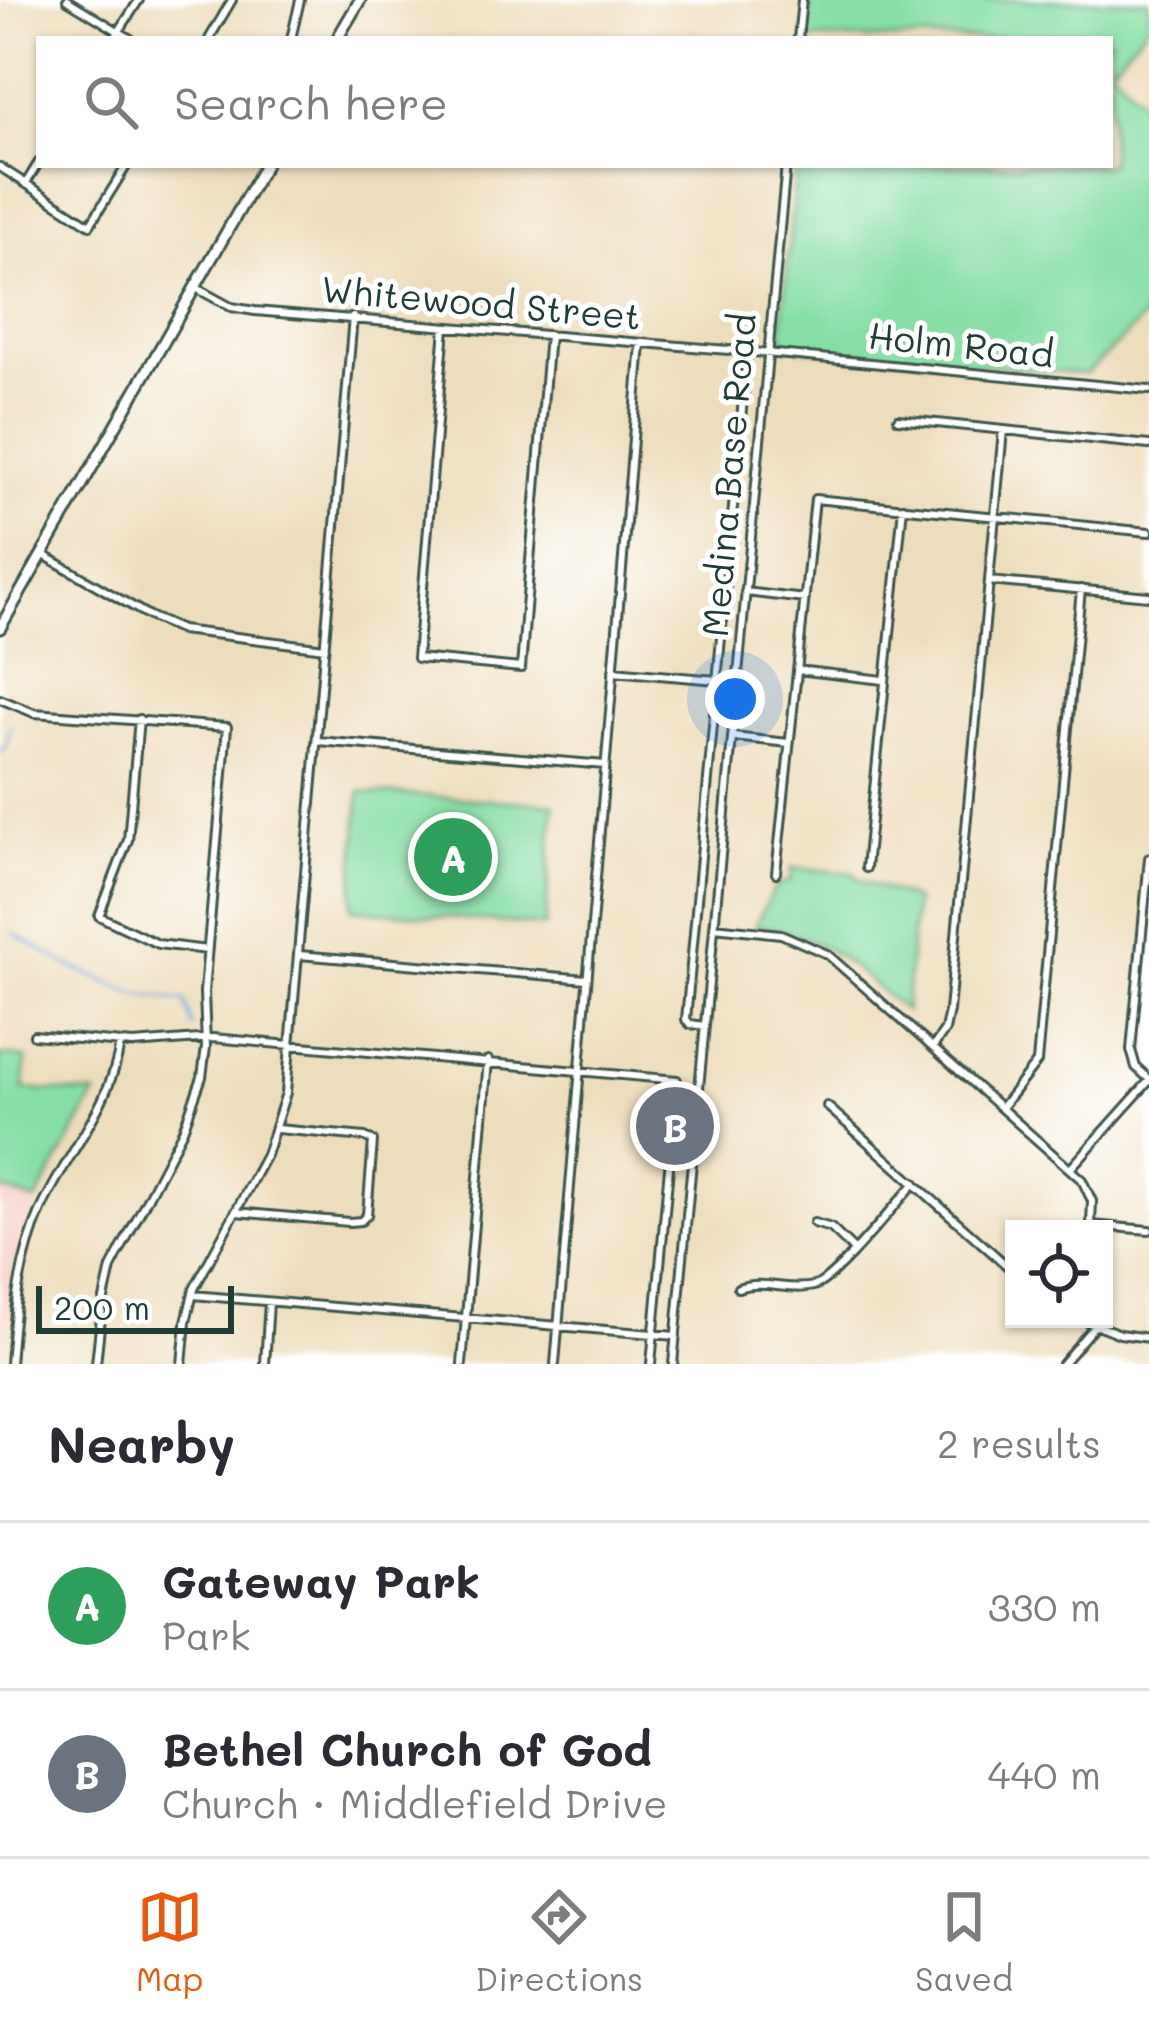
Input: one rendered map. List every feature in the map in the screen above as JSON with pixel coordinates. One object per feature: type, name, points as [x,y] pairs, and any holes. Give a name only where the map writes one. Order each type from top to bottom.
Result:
[{"type":"main road","points":[[340,36],[360,0]]},
{"type":"main road","points":[[0,628],[263,168]]},
{"type":"street","points":[[67,0],[117,36],[140,0]]},
{"type":"street","points":[[211,36],[232,0]]},
{"type":"street","points":[[291,36],[300,0]]},
{"type":"street","points":[[798,36],[802,0]]},
{"type":"street","points":[[0,167],[90,225],[125,168]]},
{"type":"street","points":[[26,183],[36,167]]},
{"type":"street","name":"Medina Base Road","points":[[673,1364],[786,168]]},
{"type":"street","name":"Whitewood Street","points":[[194,287],[245,310],[768,356]]},
{"type":"street","points":[[182,1364],[193,1295],[277,1129],[286,1093],[353,317]]},
{"type":"street","points":[[446,326],[417,658],[521,668],[549,335]]},
{"type":"street","points":[[555,1364],[641,344]]},
{"type":"street","points":[[705,1026],[686,1020],[747,354]]},
{"type":"street","name":"Holm Road","points":[[768,356],[1149,390]]},
{"type":"street","points":[[898,418],[1149,445]]},
{"type":"street","points":[[933,1047],[945,1030],[949,1011],[1004,430]]},
{"type":"street","points":[[776,873],[815,499],[1149,532]]},
{"type":"street","points":[[866,868],[904,507]]},
{"type":"street","points":[[734,515],[753,517]]},
{"type":"street","points":[[42,554],[181,630],[325,648]]},
{"type":"street","points":[[989,581],[1149,596]]},
{"type":"street","points":[[1001,1108],[1037,1062],[1081,590]]},
{"type":"street","points":[[745,592],[805,598]]},
{"type":"street","points":[[613,670],[718,680]]},
{"type":"street","points":[[797,670],[884,680]]},
{"type":"street","points":[[0,699],[34,713],[226,728],[202,1077],[189,1117],[111,1268],[101,1308],[96,1364]]},
{"type":"street","points":[[139,719],[128,840],[99,916],[158,944],[208,950]]},
{"type":"street","points":[[733,737],[790,743]]},
{"type":"street","points":[[317,741],[605,766]]},
{"type":"street","points":[[1070,1169],[1149,1080],[1136,1067],[1131,1050],[1149,858]]},
{"type":"street","points":[[714,927],[781,934],[815,946],[1070,1169],[1090,1194],[1091,1225],[1149,1231]]},
{"type":"street","points":[[299,955],[587,979]]},
{"type":"street","points":[[34,1035],[150,1044],[206,1037],[677,1080],[650,1364]]},
{"type":"street","points":[[10,1364],[16,1292],[26,1249],[52,1189],[109,1087],[120,1043]]},
{"type":"street","points":[[463,1364],[488,1060]]},
{"type":"street","points":[[827,1106],[1005,1264]]},
{"type":"street","points":[[236,1212],[349,1222],[364,1219],[373,1141],[277,1129]]},
{"type":"street","points":[[738,1288],[753,1283],[819,1286],[915,1183]]},
{"type":"street","points":[[814,1223],[831,1228],[854,1250]]},
{"type":"street","points":[[193,1295],[676,1336]]},
{"type":"street","points":[[265,1364],[269,1302]]},
{"type":"street","points":[[1062,1364],[1092,1328]]},
{"type":"street","points":[[1107,1328],[1149,1339]]},
{"type":"shaded area","points":[[0,1189],[36,1201],[13,1268],[2,1364]]},
{"type":"green space","points":[[811,0],[1149,0],[1149,24],[1113,65],[1113,36],[807,36]]},
{"type":"green space","points":[[1113,69],[1149,109],[1149,313],[1086,374],[787,347],[781,336],[796,168],[1113,168]]},
{"type":"green space","points":[[360,792],[554,804],[545,926],[352,909]]},
{"type":"green space","points":[[792,868],[853,873],[859,880],[915,900],[905,1011],[820,945],[755,925],[775,887],[791,880]]},
{"type":"green space","points":[[0,1055],[26,1058],[24,1089],[96,1094],[36,1201],[0,1189]]},
{"type":"waterway","points":[[0,753],[11,725]]},
{"type":"waterway","points":[[13,933],[69,966],[133,993],[185,1001],[193,1026]]},
{"type":"place","name":"Gateway Park","points":[[453,857]]},
{"type":"place","name":"Bethel Church of God","points":[[675,1126]]}]
